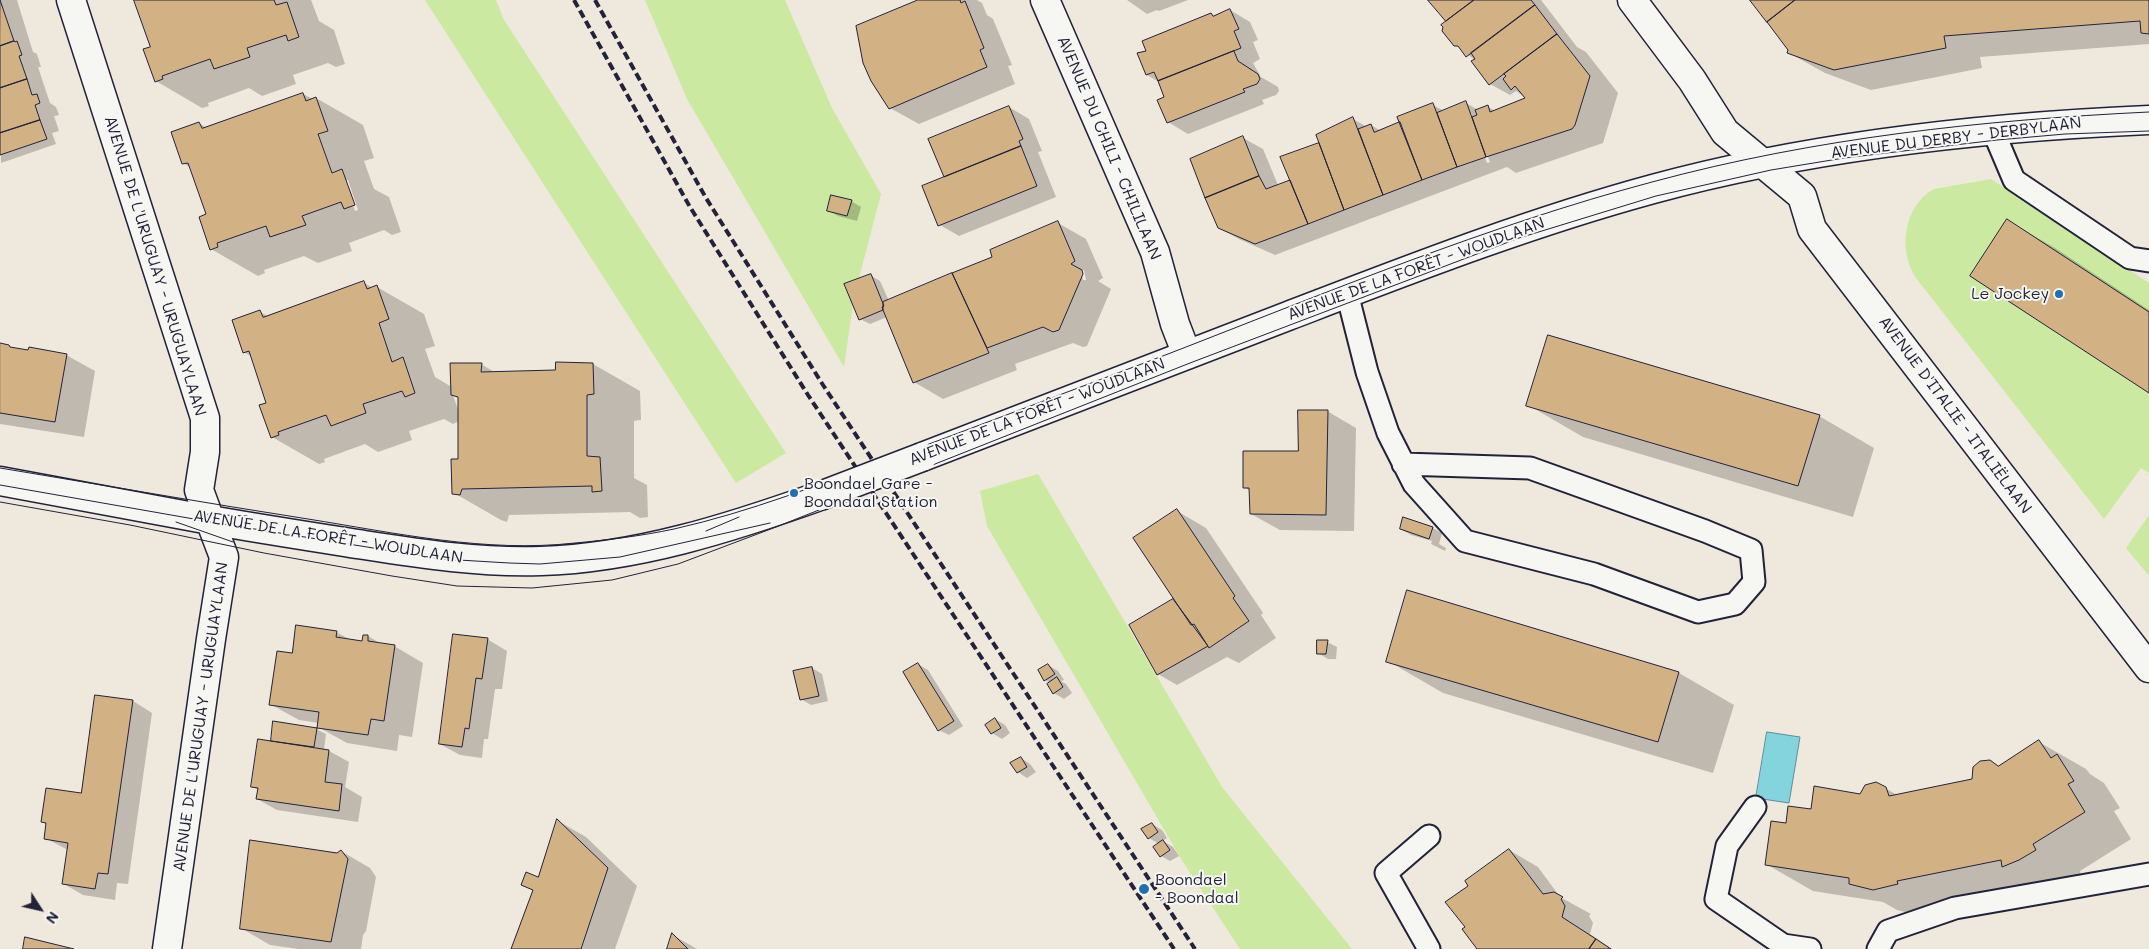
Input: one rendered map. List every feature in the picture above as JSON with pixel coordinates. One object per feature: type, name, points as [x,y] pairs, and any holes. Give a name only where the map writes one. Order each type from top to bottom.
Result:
[{"type":"street","name":"AVENUE DE L'URUGUAY - URUGUAYLAAN","points":[[71,0],[204,418],[205,452],[199,490],[224,558],[167,949]]},
{"type":"street","name":"AVENUE DU CHILI - CHILILAAN","points":[[1045,0],[1155,252],[1187,355]]},
{"type":"street","name":"AVENUE D'ITALIE - ITALIËLAAN","points":[[1632,0],[1692,80],[1725,132],[1802,196],[1812,229],[2149,668]]},
{"type":"street","name":"AVENUE DU DERBY - DERBYLAAN","points":[[1763,164],[1843,149],[1996,131],[2067,124],[2149,120]]},
{"type":"street","name":"AVENUE DE LA FORÊT - WOUDLAAN","points":[[0,481],[210,520],[443,557],[539,561],[620,554],[734,525],[820,496],[1347,293],[1517,230],[1654,189],[1763,164]]},
{"type":"lane","points":[[1996,131],[1997,140],[2014,180],[2130,258],[2149,261]]},
{"type":"lane","points":[[1347,293],[1370,380],[1388,433],[1403,464],[1414,484],[1465,541],[1594,574],[1698,612],[1735,604],[1754,582],[1750,550],[1705,531],[1530,468],[1403,464]]},
{"type":"lane","points":[[1755,807],[1727,846],[1716,899],[1782,947],[1810,949]]},
{"type":"lane","points":[[1429,836],[1386,873],[1429,949]]},
{"type":"lane","points":[[1878,949],[1888,931],[1955,908],[2149,874]]},
{"type":"green space","points":[[425,0],[496,0],[504,20],[786,453],[736,483]]},
{"type":"green space","points":[[645,0],[785,0],[832,108],[881,194],[854,297],[844,367],[687,99]]},
{"type":"green space","points":[[1991,179],[2149,283],[2149,312],[2008,219],[1970,276],[2149,393],[2149,473],[2141,468],[2104,519],[1916,278],[1910,267],[1907,255],[1907,230],[1916,206],[1924,197],[1934,189]]},
{"type":"green space","points":[[1038,474],[1222,787],[1352,949],[1240,949],[1183,862],[987,526],[980,491]]},
{"type":"green space","points":[[2149,515],[2149,576],[2126,548]]},
{"type":"water","points":[[1767,732],[1800,737],[1789,803],[1756,798]]},
{"type":"building","points":[[0,0],[14,41],[0,46]]},
{"type":"building","points":[[134,0],[274,0],[276,5],[287,2],[299,37],[288,41],[286,35],[247,48],[250,57],[214,69],[210,59],[162,76],[163,79],[155,82],[143,49],[150,47]]},
{"type":"building","points":[[918,0],[960,0],[961,3],[965,1],[984,48],[980,50],[987,67],[889,109],[871,81],[863,63],[856,26]]},
{"type":"building","points":[[1428,0],[1474,0],[1446,21]]},
{"type":"building","points":[[1474,0],[1531,0],[1535,5],[1466,57],[1458,46],[1454,46],[1442,31],[1443,27],[1441,25]]},
{"type":"building","points":[[1750,0],[1795,0],[1767,22]]},
{"type":"building","points":[[1795,0],[2149,0],[2149,34],[2141,33],[2140,21],[1944,36],[1946,48],[1834,70],[1787,53],[1788,50],[1767,22]]},
{"type":"building","points":[[1535,5],[1557,34],[1489,85],[1471,61],[1475,59],[1471,53]]},
{"type":"building","points":[[1230,9],[1239,29],[1234,31],[1241,48],[1158,81],[1154,72],[1146,75],[1137,53],[1146,51],[1142,41],[1211,13],[1213,16]]},
{"type":"building","points":[[1557,34],[1590,76],[1575,125],[1572,129],[1486,157],[1472,117],[1477,115],[1475,110],[1488,105],[1490,112],[1525,98],[1515,86],[1511,90],[1503,79],[1506,76],[1504,74]]},
{"type":"building","points":[[17,41],[22,55],[19,56],[27,79],[0,88],[0,46]]},
{"type":"building","points":[[1234,51],[1238,61],[1258,74],[1260,79],[1257,84],[1243,89],[1245,92],[1167,123],[1157,100],[1164,97],[1158,81]]},
{"type":"building","points":[[27,79],[32,95],[37,94],[40,103],[35,105],[40,120],[0,133],[0,88]]},
{"type":"building","points":[[303,93],[306,101],[316,97],[328,131],[318,134],[332,173],[342,169],[355,205],[344,209],[341,202],[302,216],[306,225],[270,237],[266,226],[217,243],[218,247],[210,250],[199,217],[206,214],[188,163],[182,164],[171,132],[199,122],[202,128]]},
{"type":"building","points":[[1466,101],[1486,157],[1457,167],[1437,113]]},
{"type":"building","points":[[1433,103],[1457,167],[1422,180],[1397,117]]},
{"type":"building","points":[[1009,106],[1023,139],[1019,141],[1021,146],[944,177],[928,139]]},
{"type":"building","points":[[1353,117],[1383,195],[1344,210],[1316,135]]},
{"type":"building","points":[[40,120],[47,139],[0,155],[0,133]]},
{"type":"building","points":[[1400,122],[1422,180],[1383,195],[1358,129],[1371,124],[1374,132]]},
{"type":"building","points":[[1243,136],[1259,176],[1205,198],[1190,159]]},
{"type":"building","points":[[1319,143],[1344,210],[1308,224],[1280,157]]},
{"type":"building","points":[[1021,146],[1037,186],[938,226],[922,186]]},
{"type":"building","points":[[1259,176],[1266,189],[1290,180],[1308,224],[1255,244],[1218,228],[1205,198]]},
{"type":"building","points":[[831,195],[852,200],[847,216],[827,211]]},
{"type":"building","name":"Le Jockey","points":[[2007,219],[2149,312],[2149,393],[1970,276]]},
{"type":"building","points":[[1058,221],[1075,261],[1071,264],[1082,270],[1083,274],[1059,330],[1053,332],[1043,327],[987,348],[952,273],[992,257],[990,250]]},
{"type":"building","points":[[952,273],[989,353],[913,383],[883,310],[883,302]]},
{"type":"building","points":[[871,274],[884,306],[882,307],[883,310],[859,320],[844,284]]},
{"type":"building","points":[[364,281],[367,289],[377,285],[389,319],[379,323],[392,362],[403,357],[415,393],[405,397],[402,391],[363,404],[366,413],[331,426],[326,415],[278,432],[279,435],[271,438],[259,405],[266,403],[249,351],[243,353],[232,320],[260,310],[263,317]]},
{"type":"building","points":[[1548,335],[1820,415],[1798,486],[1526,406]]},
{"type":"building","points":[[0,343],[28,350],[29,347],[67,354],[55,422],[0,413]]},
{"type":"building","points":[[556,362],[593,363],[594,394],[587,395],[587,456],[600,457],[602,491],[592,492],[592,486],[462,489],[460,495],[452,494],[451,459],[458,459],[458,397],[451,395],[450,363],[482,363],[481,372],[555,370]]},
{"type":"building","points":[[1298,410],[1328,410],[1326,515],[1250,514],[1249,488],[1243,488],[1243,451],[1298,451]]},
{"type":"building","points":[[1177,509],[1235,596],[1233,598],[1249,621],[1209,648],[1194,624],[1191,625],[1133,538]]},
{"type":"building","points":[[1403,517],[1433,527],[1429,539],[1400,529]]},
{"type":"building","points":[[1407,590],[1679,672],[1658,742],[1386,662]]},
{"type":"building","points":[[1173,599],[1208,646],[1157,675],[1129,625]]},
{"type":"building","points":[[296,625],[337,631],[336,637],[362,641],[363,635],[368,635],[368,641],[395,645],[384,721],[371,719],[368,735],[317,728],[319,712],[269,705],[277,651],[292,653]]},
{"type":"building","points":[[453,634],[488,638],[482,679],[476,678],[469,729],[465,728],[462,747],[439,744]]},
{"type":"building","points":[[1317,640],[1328,640],[1326,654],[1317,654]]},
{"type":"building","points":[[918,663],[954,721],[938,731],[903,672]]},
{"type":"building","points":[[1048,664],[1055,674],[1044,681],[1038,670]]},
{"type":"building","points":[[812,667],[819,696],[800,700],[793,671]]},
{"type":"building","points":[[1057,677],[1063,687],[1053,694],[1047,684]]},
{"type":"building","points":[[95,695],[133,700],[108,874],[98,873],[95,889],[62,884],[68,843],[44,839],[46,823],[41,822],[46,788],[81,793]]},
{"type":"building","points":[[995,718],[1001,728],[991,734],[985,725]]},
{"type":"building","points":[[273,721],[317,728],[314,747],[271,741]]},
{"type":"building","points":[[258,739],[329,750],[325,782],[342,784],[339,811],[256,799],[258,788],[251,787]]},
{"type":"building","points":[[2039,740],[2051,758],[2057,754],[2074,781],[2068,784],[2085,812],[2033,844],[2036,850],[2019,860],[2002,867],[2001,860],[1897,881],[1898,884],[1873,890],[1849,884],[1849,878],[1765,865],[1771,821],[1786,823],[1788,806],[1811,809],[1814,786],[1860,794],[1865,785],[1876,782],[1886,787],[1889,796],[1972,779],[1973,767],[1980,761],[1990,760],[1998,766]]},
{"type":"building","points":[[1021,757],[1027,767],[1017,773],[1010,763]]},
{"type":"building","points":[[557,819],[608,868],[581,949],[511,949],[533,890],[521,885],[526,872],[538,877]]},
{"type":"building","points":[[1152,823],[1158,832],[1148,839],[1141,829]]},
{"type":"building","points":[[250,840],[337,853],[341,850],[348,859],[331,942],[240,929]]},
{"type":"building","points":[[1163,840],[1170,850],[1160,857],[1153,847]]},
{"type":"building","points":[[1509,849],[1543,894],[1554,892],[1563,897],[1561,899],[1565,906],[1562,917],[1596,939],[1589,949],[1477,949],[1462,929],[1465,927],[1445,902],[1468,886],[1465,881]]},
{"type":"building","points":[[672,933],[688,949],[667,949]]},
{"type":"building","points":[[25,937],[74,949],[23,949]]},
{"type":"building","points":[[1596,939],[1611,949],[1589,949]]},
{"type":"tram line","points":[[0,468],[441,540],[508,545],[541,545],[600,541],[649,534],[702,522],[786,496],[1168,354],[1408,261],[1590,199],[1713,167],[1837,143],[1961,126],[2149,112]]},
{"type":"tram line","points":[[0,502],[130,525],[264,553],[457,586],[532,588],[612,580],[678,564],[1190,363],[1519,238],[1656,196],[1771,170],[1844,158],[1997,140],[2065,134],[2149,131]]},
{"type":"tram line","points":[[0,485],[211,522],[442,559],[509,563],[540,564],[620,557],[770,523]]},
{"type":"tram line","points":[[197,514],[247,516]]},
{"type":"tram line","points":[[706,531],[739,517]]},
{"type":"tram line","points":[[176,522],[233,542]]},
{"type":"railway","points":[[574,0],[690,207],[808,395],[1174,949]]},
{"type":"railway","points":[[595,0],[706,198],[823,385],[1195,949]]},
{"type":"place","name":"Le Jockey","points":[[2059,294]]},
{"type":"place","name":"Boondael Gare - Boondaal Station","points":[[794,493]]},
{"type":"place","name":"Boondael - Boondaal","points":[[1144,889]]}]
